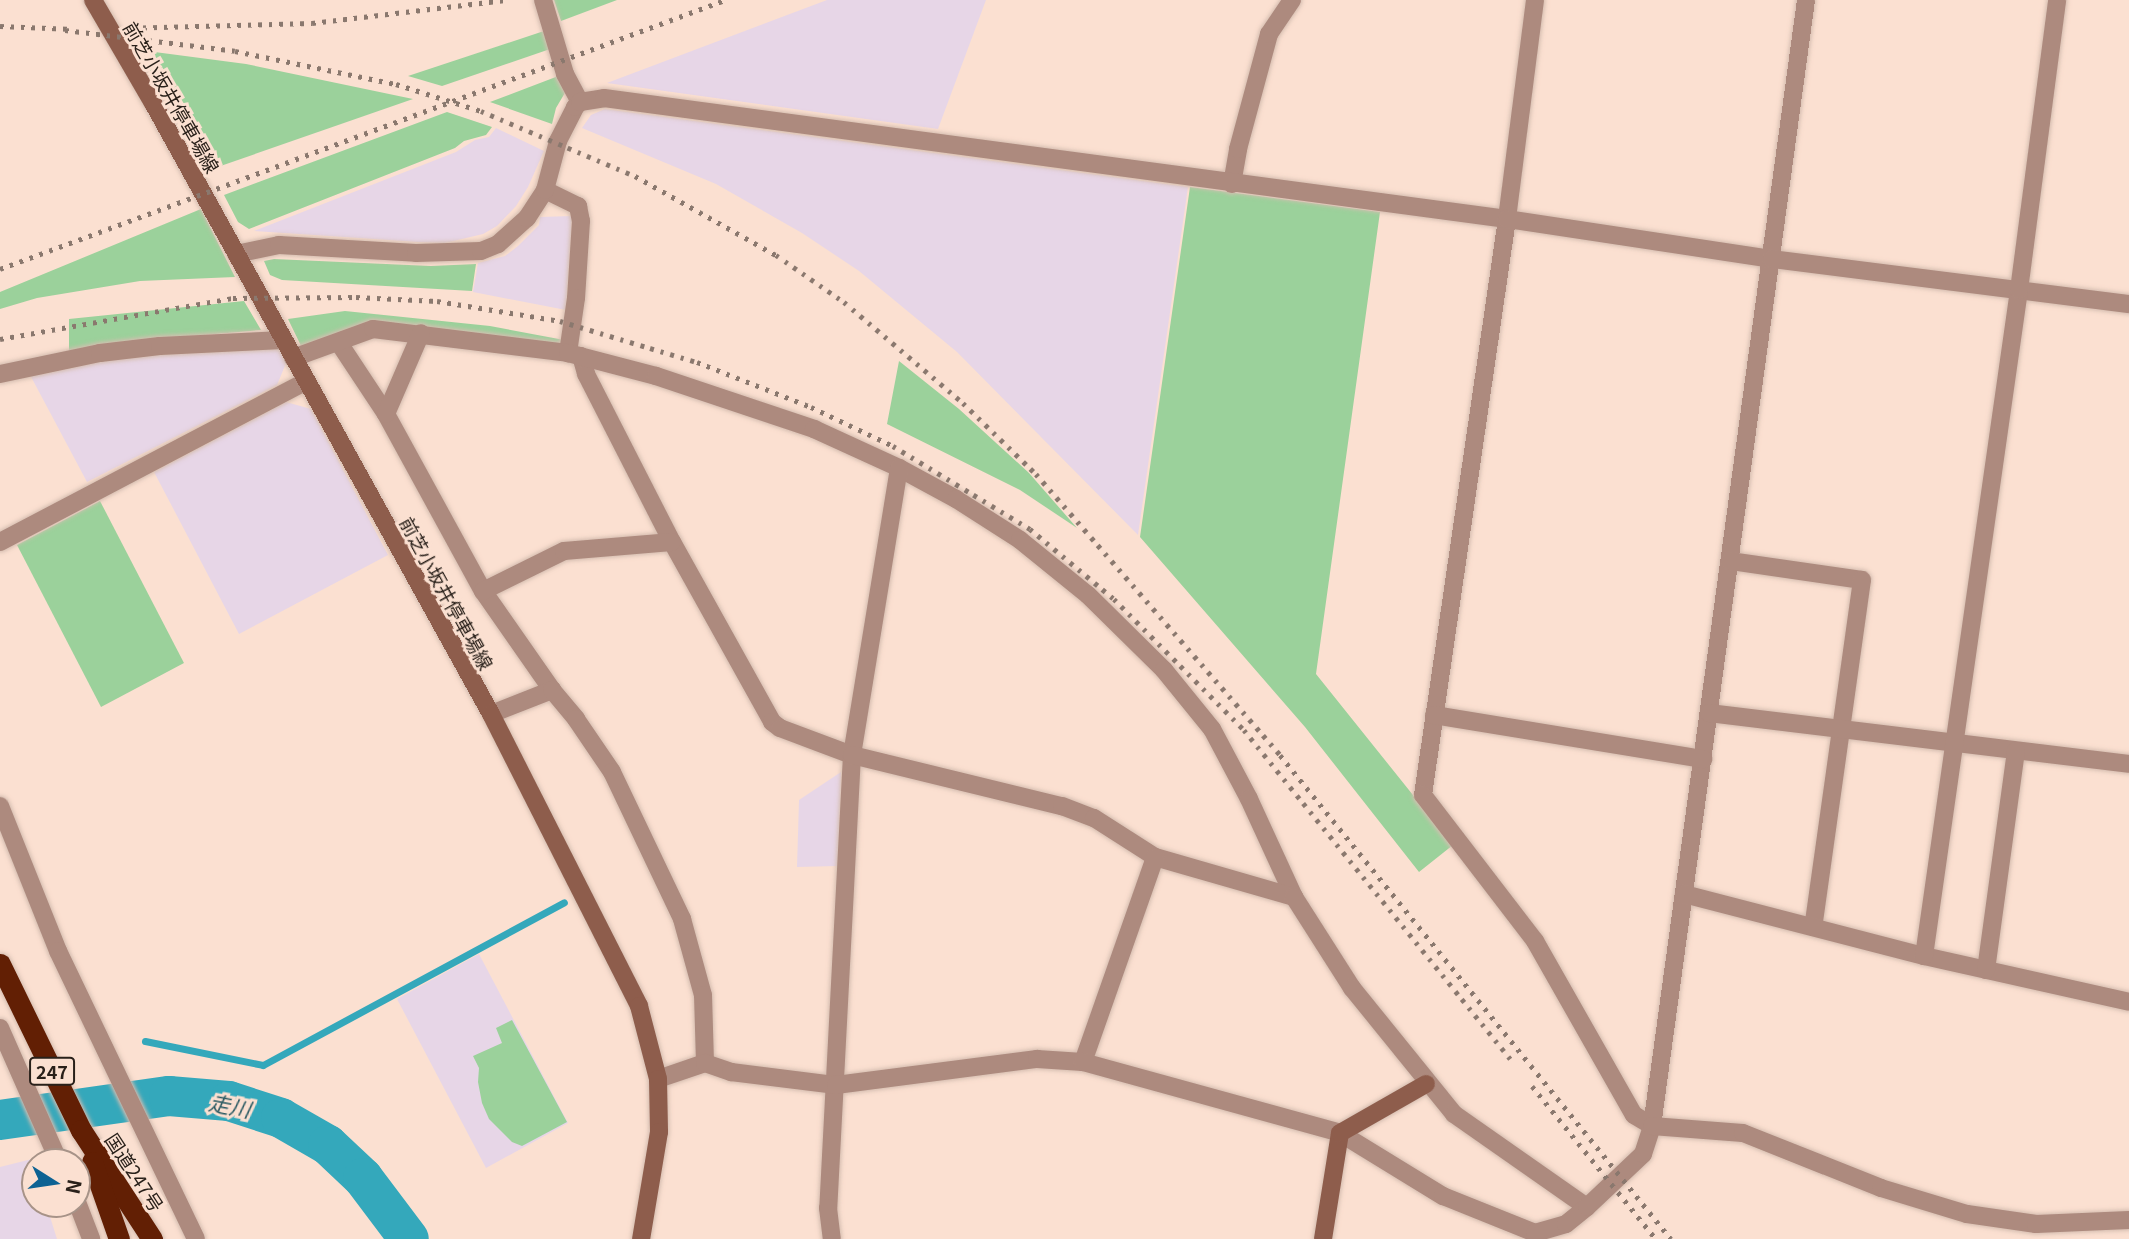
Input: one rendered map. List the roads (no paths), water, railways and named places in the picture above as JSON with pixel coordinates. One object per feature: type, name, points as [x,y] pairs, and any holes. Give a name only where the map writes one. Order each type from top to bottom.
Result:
[{"type":"highway","name":"国道247号","points":[[0,964],[80,1130],[118,1239]]},
{"type":"highway","name":"国道247号","points":[[80,1130],[152,1239]]},
{"type":"main road","name":"前芝小坂井停車場線","points":[[93,0],[491,714],[639,1006],[658,1079],[659,1132],[641,1239]]},
{"type":"main road","points":[[1323,1239],[1340,1133],[1426,1084]]},
{"type":"street","points":[[544,0],[565,74],[580,102]]},
{"type":"street","points":[[1232,184],[1238,149],[1269,34],[1292,0]]},
{"type":"street","points":[[1535,0],[1507,219],[1423,795],[1535,942],[1634,1115],[1652,1126],[1742,1133],[1881,1188],[1967,1214],[2036,1224],[2129,1220]]},
{"type":"street","points":[[658,1079],[705,1063],[731,1072],[836,1085],[1037,1059],[1083,1062],[1340,1133],[1443,1196],[1535,1233],[1566,1224],[1587,1207],[1643,1154],[1652,1126],[1806,0]]},
{"type":"street","points":[[1924,956],[2019,290],[2057,0]]},
{"type":"street","points":[[236,254],[279,245],[416,253],[481,251],[511,233],[527,218],[545,190],[558,141],[569,117],[580,102],[604,98],[1507,219],[1772,259],[2129,304]]},
{"type":"street","points":[[545,190],[578,206],[581,221],[575,354],[672,542],[772,722],[780,728],[852,755],[1062,806],[1094,818],[1155,857],[1294,897]]},
{"type":"street","points":[[293,358],[373,329],[575,354],[736,401],[814,429],[900,468],[956,499],[1020,540],[1088,595],[1164,670],[1212,729],[1249,799],[1294,897],[1352,988],[1426,1084],[1454,1114],[1587,1207]]},
{"type":"street","points":[[386,414],[421,333]]},
{"type":"street","points":[[0,374],[100,353],[160,346],[283,340]]},
{"type":"street","points":[[339,343],[386,414],[483,591],[612,772],[682,919],[703,995],[705,1063]]},
{"type":"street","points":[[0,542],[305,382]]},
{"type":"street","points":[[832,1239],[828,1208],[852,755],[900,468]]},
{"type":"street","points":[[483,591],[564,551],[672,542]]},
{"type":"street","points":[[1730,561],[1862,580],[1813,927]]},
{"type":"street","points":[[491,714],[552,690]]},
{"type":"street","points":[[1709,713],[2129,764]]},
{"type":"street","points":[[1434,715],[1703,759]]},
{"type":"street","points":[[1986,971],[2016,751]]},
{"type":"street","points":[[0,806],[58,951],[196,1239]]},
{"type":"street","points":[[1083,1062],[1155,857]]},
{"type":"street","points":[[1684,894],[1924,956],[2129,1002]]},
{"type":"street","points":[[0,1028],[53,1148]]},
{"type":"street","points":[[83,1218],[91,1239]]},
{"type":"waterway","points":[[145,1041],[263,1065],[564,902]]},
{"type":"waterway","name":"走川","points":[[0,1120],[169,1096],[229,1101],[281,1118],[328,1145],[363,1178],[409,1239]]},
{"type":"railway","points":[[122,28],[312,23],[504,0]]},
{"type":"railway","points":[[0,269],[725,0]]},
{"type":"railway","points":[[0,26],[73,29]]},
{"type":"railway","points":[[65,30],[235,51],[396,84],[481,111],[635,176],[776,255],[844,302],[963,403],[1036,474],[1280,755],[1671,1239]]},
{"type":"railway","points":[[0,339],[233,298],[356,297],[437,301],[560,321],[697,362],[811,407],[893,446],[1030,529],[1114,599],[1244,730],[1510,1059]]},
{"type":"railway","points":[[1532,1086],[1656,1239]]}]
